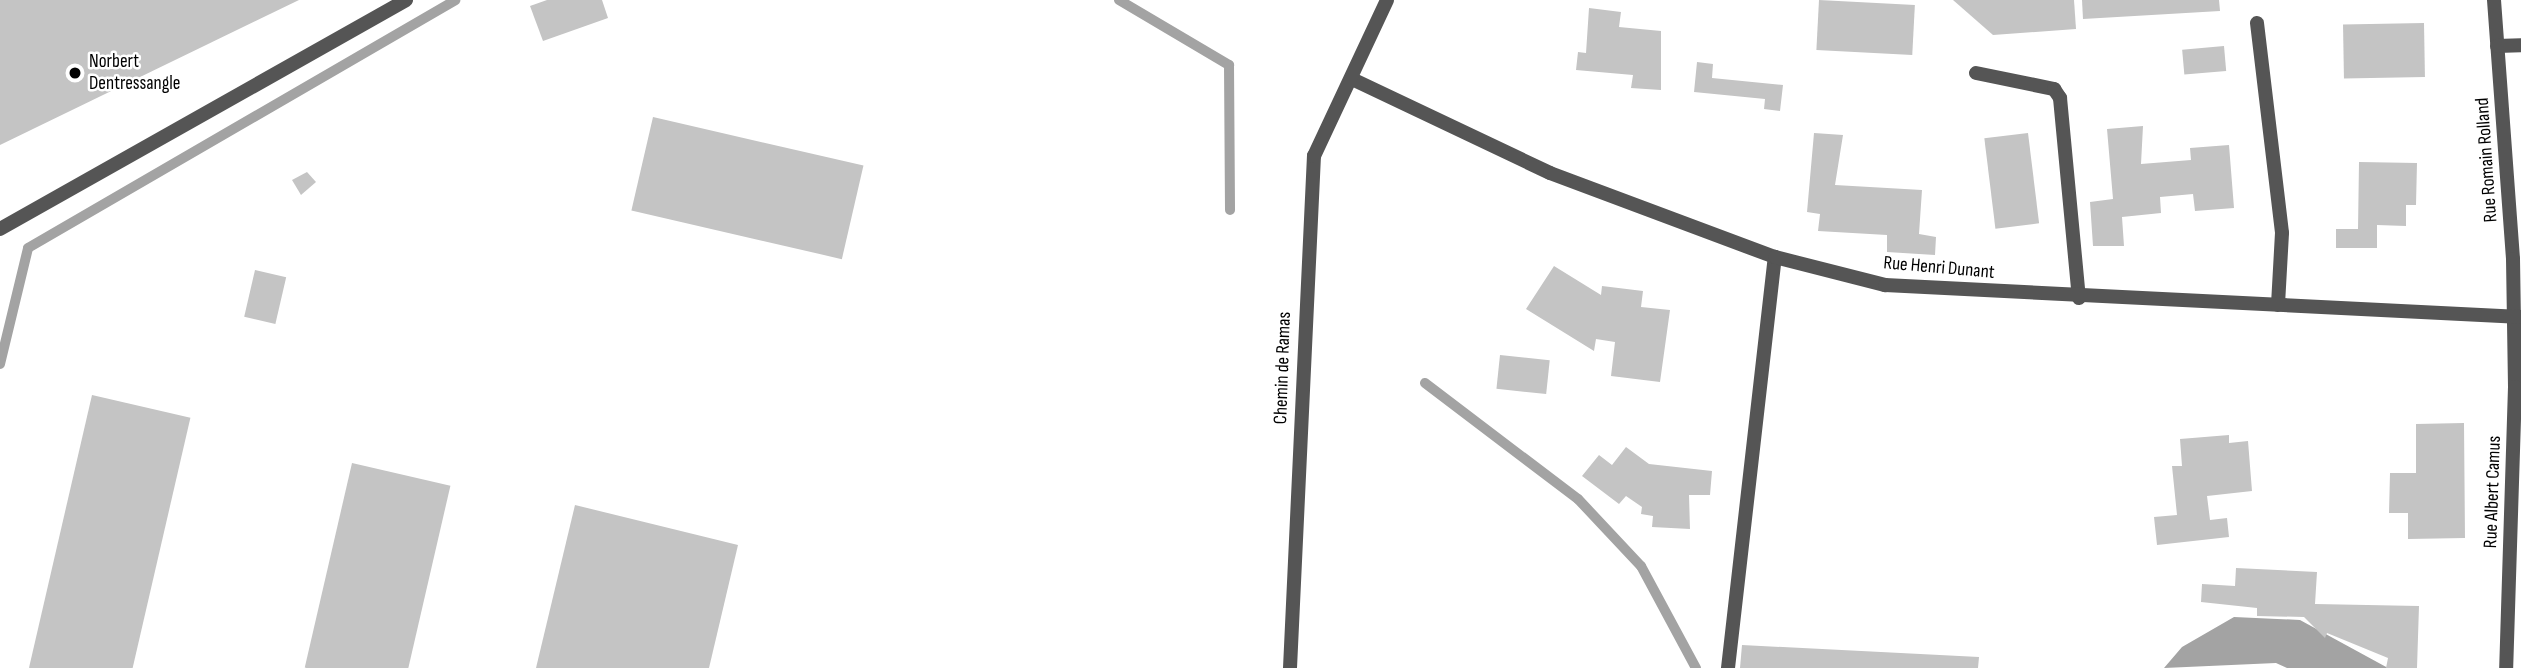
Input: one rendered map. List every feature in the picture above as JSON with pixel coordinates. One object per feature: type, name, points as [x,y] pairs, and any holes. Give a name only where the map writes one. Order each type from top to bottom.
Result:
[{"type":"street","points":[[0,229],[406,0]]},
{"type":"street","name":"Chemin de Ramas","points":[[1290,668],[1314,156],[1326,121],[1352,79],[1387,0]]},
{"type":"street","name":"Rue Romain Rolland","points":[[2494,0],[2517,317]]},
{"type":"street","points":[[2257,23],[2282,233],[2278,305]]},
{"type":"street","points":[[2497,46],[2521,45]]},
{"type":"street","points":[[1976,73],[2054,89],[2060,98],[2079,298]]},
{"type":"street","name":"Rue Henri Dunant","points":[[1352,79],[1550,173],[1775,257],[1885,285],[2079,298],[2517,317]]},
{"type":"street","points":[[1728,668],[1775,257]]},
{"type":"street","name":"Rue Albert Camus","points":[[2506,668],[2517,317]]},
{"type":"shaded area","points":[[2234,617],[2300,620],[2388,668],[2287,668],[2276,663],[2164,668],[2182,647]]},
{"type":"building","name":"Norbert Dentressangle","points":[[0,0],[299,0],[0,145]]},
{"type":"building","points":[[547,0],[602,0],[608,18],[543,41],[530,6]]},
{"type":"building","points":[[1819,0],[1915,5],[1912,55],[1816,50]]},
{"type":"building","points":[[1953,0],[2074,0],[2076,29],[1993,35]]},
{"type":"building","points":[[2082,0],[2219,0],[2220,11],[2083,19]]},
{"type":"building","points":[[1589,8],[1621,12],[1619,27],[1661,31],[1661,90],[1631,88],[1633,75],[1576,70],[1578,52],[1586,53]]},
{"type":"building","points":[[2424,23],[2425,77],[2344,78],[2343,24]]},
{"type":"building","points":[[2224,46],[2226,71],[2184,75],[2182,50]]},
{"type":"building","points":[[1697,62],[1713,64],[1712,78],[1783,85],[1780,111],[1764,109],[1765,99],[1694,92]]},
{"type":"building","points":[[653,117],[863,166],[842,259],[631,211]]},
{"type":"building","points":[[2143,126],[2141,164],[2191,160],[2190,148],[2229,145],[2234,208],[2195,211],[2193,194],[2160,197],[2161,213],[2122,217],[2124,246],[2093,246],[2090,202],[2113,199],[2107,129]]},
{"type":"building","points":[[1814,133],[1843,135],[1835,185],[1922,190],[1919,234],[1936,237],[1935,255],[1887,252],[1887,235],[1818,231],[1820,214],[1807,212]]},
{"type":"building","points":[[2028,133],[2039,223],[1995,229],[1984,138]]},
{"type":"building","points":[[2359,162],[2417,163],[2416,205],[2406,205],[2406,226],[2377,225],[2377,248],[2336,248],[2336,229],[2358,229]]},
{"type":"building","points":[[307,172],[316,182],[301,195],[292,180]]},
{"type":"building","points":[[1554,266],[1601,295],[1602,286],[1643,291],[1641,307],[1670,310],[1660,382],[1611,376],[1615,342],[1596,339],[1594,351],[1526,309]]},
{"type":"building","points":[[255,270],[286,277],[275,324],[244,317]]},
{"type":"building","points":[[1500,355],[1550,360],[1546,394],[1496,389]]},
{"type":"building","points":[[92,395],[190,418],[133,668],[29,668]]},
{"type":"building","points":[[2464,423],[2465,538],[2408,539],[2408,513],[2389,513],[2390,473],[2416,473],[2416,424]]},
{"type":"building","points":[[2229,435],[2229,443],[2248,441],[2252,491],[2207,496],[2210,520],[2227,518],[2229,537],[2157,545],[2154,517],[2177,515],[2172,466],[2182,466],[2180,439]]},
{"type":"building","points":[[1626,447],[1649,464],[1712,471],[1710,495],[1689,495],[1690,529],[1652,527],[1653,516],[1641,514],[1642,507],[1626,496],[1619,504],[1582,476],[1599,455],[1612,465]]},
{"type":"building","points":[[352,463],[450,486],[408,668],[305,668]]},
{"type":"building","points":[[575,505],[738,545],[709,668],[536,668]]},
{"type":"building","points":[[2236,568],[2317,572],[2315,604],[2419,606],[2417,668],[2386,668],[2388,658],[2327,633],[2325,638],[2304,617],[2257,616],[2257,608],[2201,602],[2202,584],[2235,586]]},
{"type":"building","points":[[1742,645],[1979,657],[1978,668],[1740,668]]},
{"type":"waterway","points":[[0,364],[28,248],[455,0]]},
{"type":"waterway","points":[[1119,0],[1229,65],[1230,210]]},
{"type":"waterway","points":[[1425,383],[1578,499],[1641,566],[1696,668]]},
{"type":"place","name":"Norbert Dentressangle","points":[[75,73]]}]
